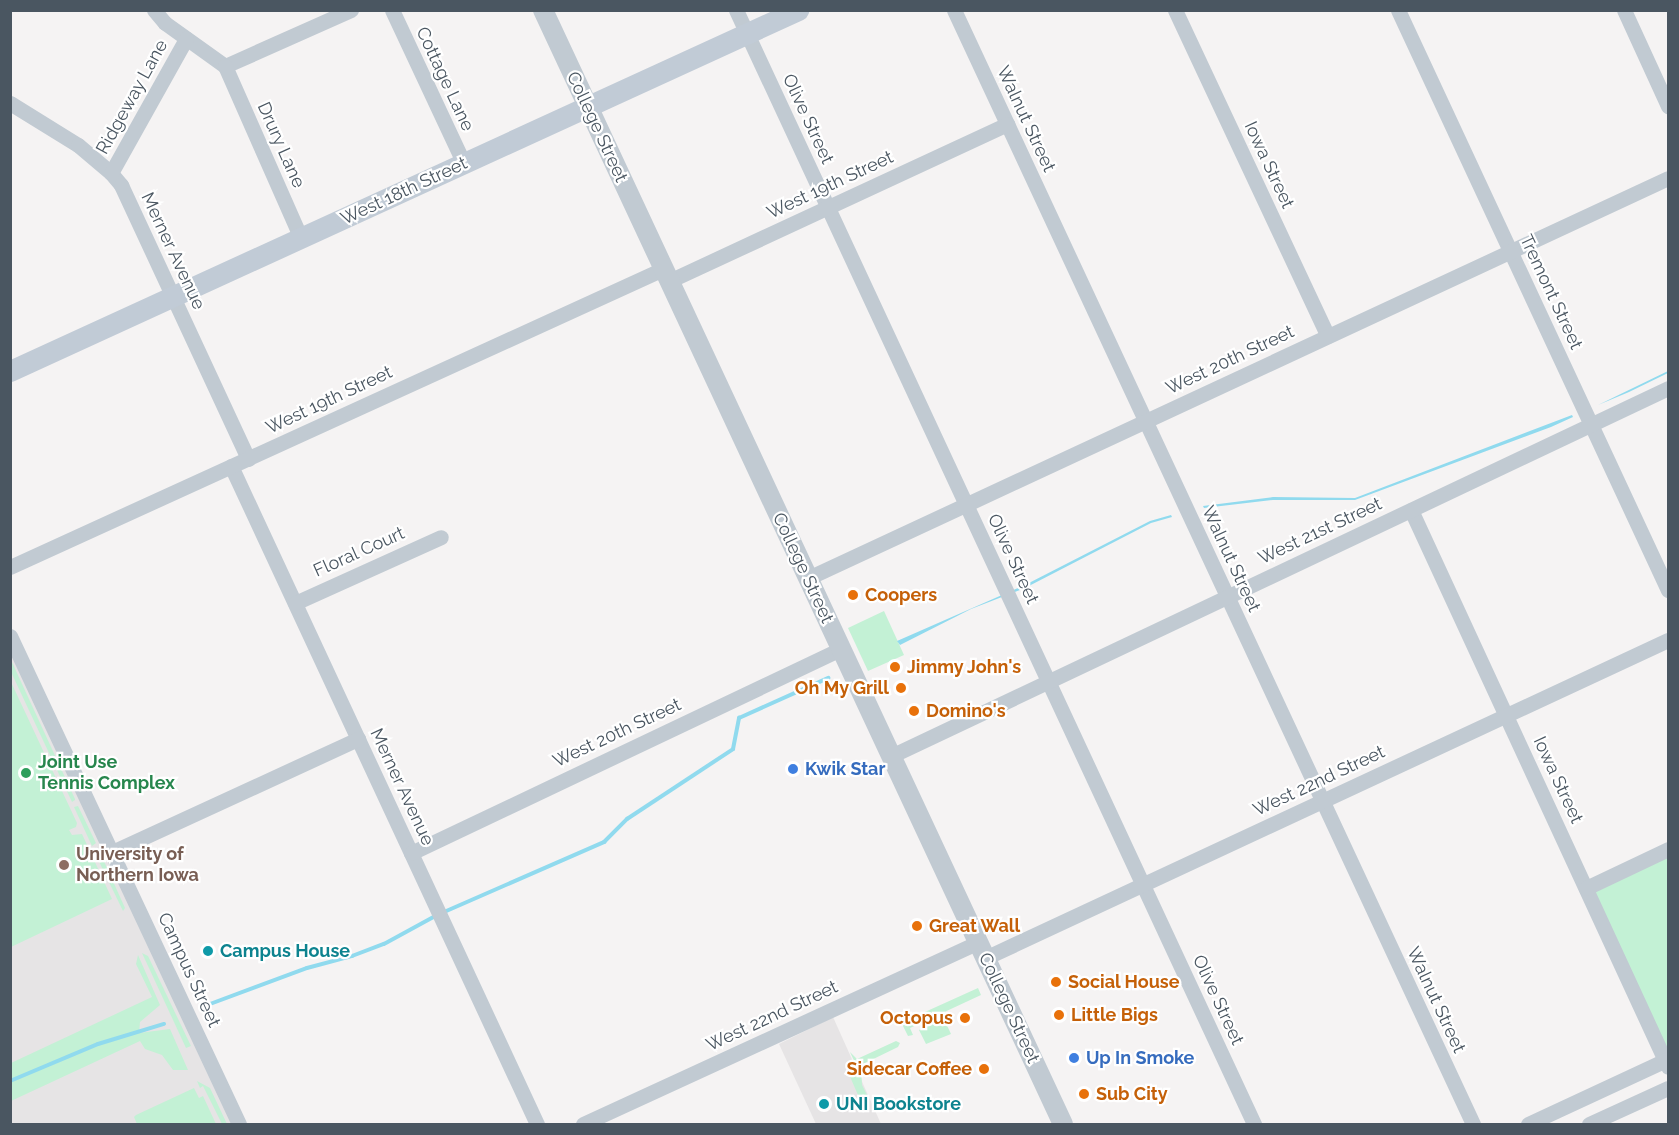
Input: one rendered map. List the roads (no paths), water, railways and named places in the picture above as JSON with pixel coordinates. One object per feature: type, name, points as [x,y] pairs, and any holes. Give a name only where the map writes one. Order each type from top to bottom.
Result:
[{"type":"main road","name":"West 18th Street","points":[[10,371],[798,10]]},
{"type":"street","points":[[154,10],[186,39],[225,66],[351,10]]},
{"type":"street","name":"Cottage Lane","points":[[392,10],[464,164]]},
{"type":"street","name":"College Street","points":[[543,10],[1063,1125]]},
{"type":"street","name":"Olive Street","points":[[736,10],[1254,1125]]},
{"type":"street","name":"Walnut Street","points":[[954,10],[1473,1125]]},
{"type":"street","name":"Iowa Street","points":[[1175,10],[1328,336]]},
{"type":"street","name":"Tremont Street","points":[[1398,10],[1668,590]]},
{"type":"street","points":[[1624,10],[1668,106]]},
{"type":"street","name":"Ridgeway Lane","points":[[111,173],[186,39]]},
{"type":"street","name":"Drury Lane","points":[[225,66],[301,238]]},
{"type":"street","name":"Merner Avenue","points":[[10,103],[78,145],[111,173],[121,185],[248,459]]},
{"type":"street","name":"West 19th Street","points":[[10,567],[231,466],[666,275],[827,207],[1007,124]]},
{"type":"street","name":"West 20th Street","points":[[808,578],[1668,178]]},
{"type":"street","name":"West 21st Street","points":[[891,756],[1668,388]]},
{"type":"street","name":"Merner Avenue","points":[[231,466],[537,1125]]},
{"type":"street","name":"Iowa Street","points":[[1411,510],[1667,1062]]},
{"type":"street","name":"Floral Court","points":[[295,603],[441,537]]},
{"type":"street","name":"Campus Street","points":[[10,636],[239,1125]]},
{"type":"street","name":"West 22nd Street","points":[[583,1125],[982,950],[1142,885],[1668,640]]},
{"type":"street","name":"West 20th Street","points":[[411,853],[841,649]]},
{"type":"street","points":[[112,852],[358,738]]},
{"type":"street","points":[[1586,888],[1668,849]]},
{"type":"street","points":[[1528,1125],[1667,1062]]},
{"type":"street","points":[[1589,1125],[1668,1088]]},
{"type":"water","points":[[1668,371],[1629,392],[1598,405]]},
{"type":"water","points":[[1572,415],[1573,417],[1551,427],[1355,500],[1273,500],[1204,508],[1203,506],[1273,497],[1355,498]]},
{"type":"water","points":[[1171,515],[1172,517],[1151,523],[1025,588],[971,609],[900,645],[897,641],[1025,585],[1150,521]]},
{"type":"waterway","points":[[444,912],[604,842],[627,819],[733,749],[739,718],[828,678]]},
{"type":"waterway","points":[[210,1004],[307,968],[352,956],[384,944],[437,915]]},
{"type":"waterway","points":[[10,1081],[98,1044],[164,1024]]},
{"type":"place","name":"Coopers","points":[[853,595]]},
{"type":"place","name":"Jimmy John's","points":[[895,667]]},
{"type":"place","name":"Oh My Grill","points":[[901,688]]},
{"type":"place","name":"Domino's","points":[[914,711]]},
{"type":"place","name":"Kwik Star","points":[[793,769]]},
{"type":"place","name":"Joint Use Tennis Complex","points":[[26,773]]},
{"type":"place","name":"University of Northern Iowa","points":[[64,865]]},
{"type":"place","name":"Great Wall","points":[[917,926]]},
{"type":"place","name":"Campus House","points":[[208,951]]},
{"type":"place","name":"Social House","points":[[1056,982]]},
{"type":"place","name":"Little Bigs","points":[[1059,1015]]},
{"type":"place","name":"Octopus","points":[[965,1018]]},
{"type":"place","name":"Up In Smoke","points":[[1074,1058]]},
{"type":"place","name":"Sidecar Coffee","points":[[984,1069]]},
{"type":"place","name":"Sub City","points":[[1084,1094]]},
{"type":"place","name":"UNI Bookstore","points":[[824,1104]]}]
